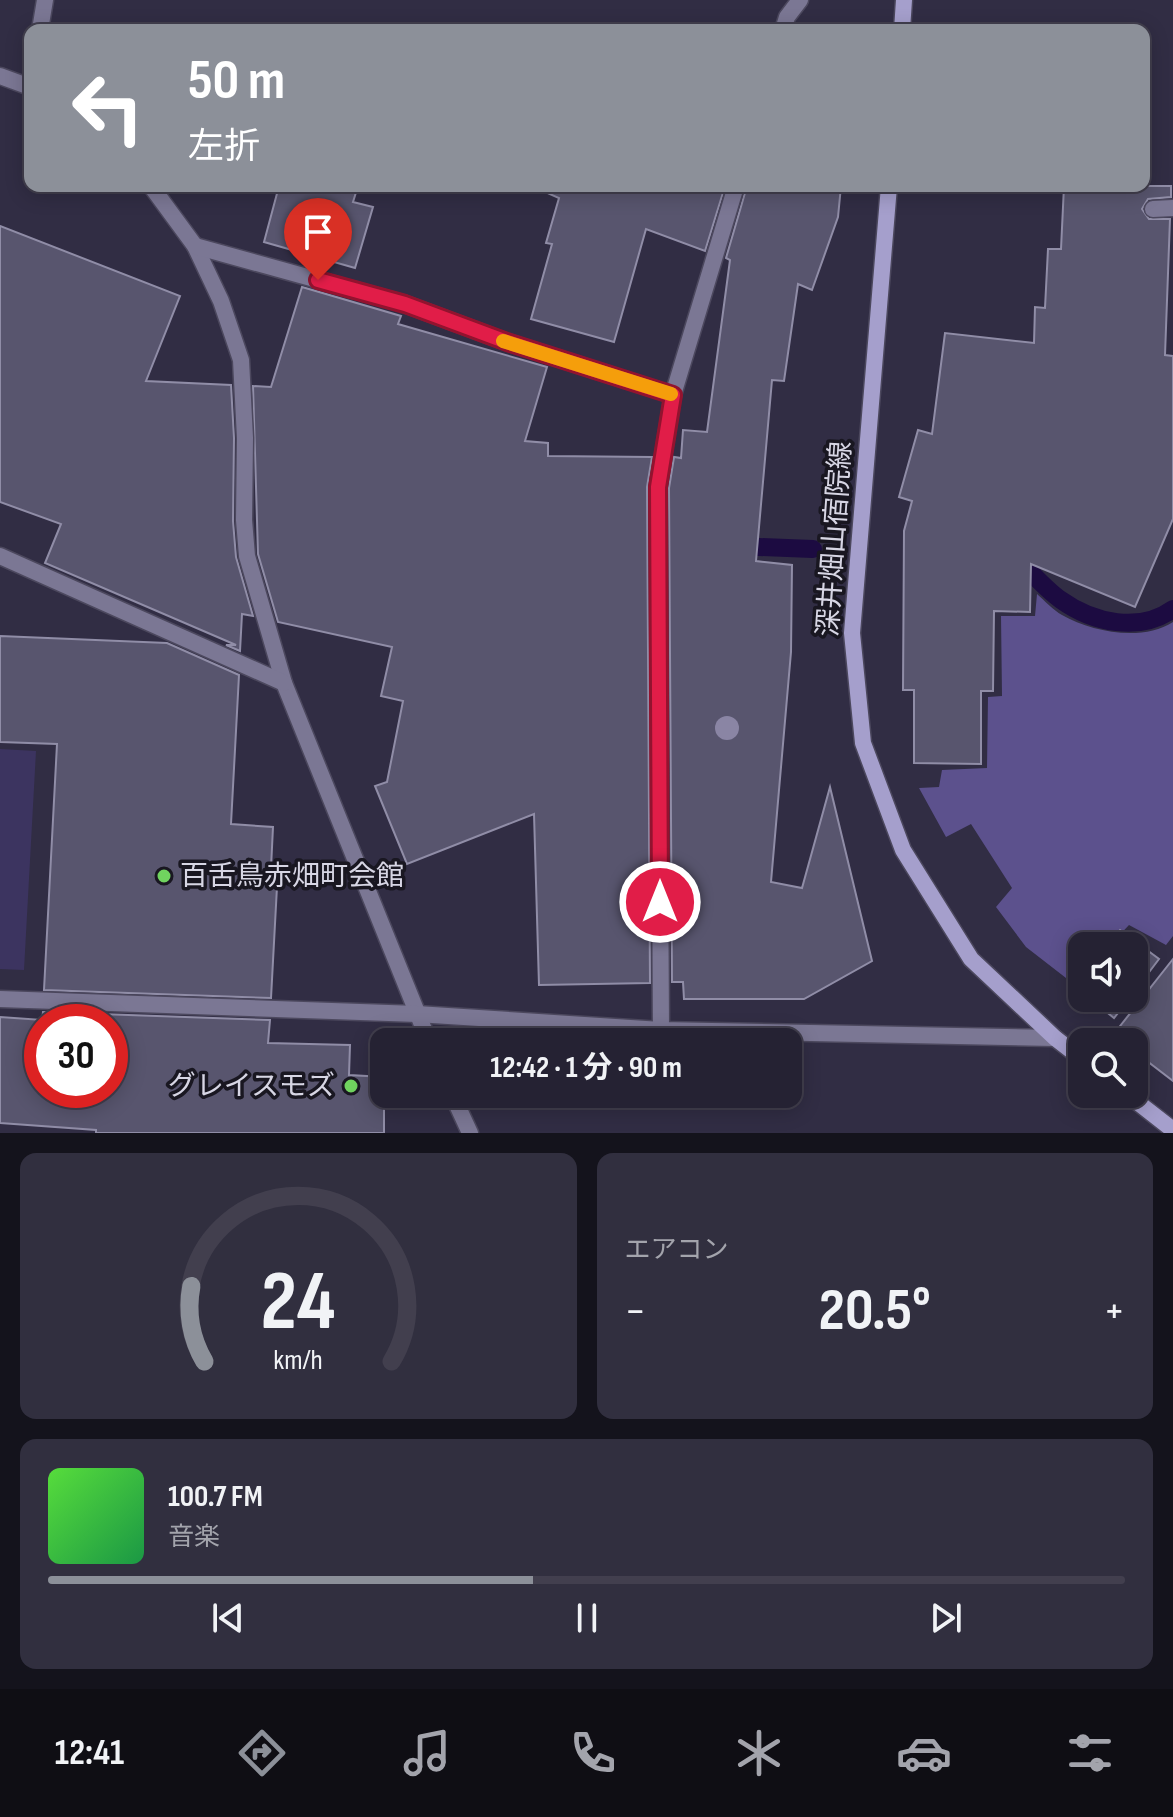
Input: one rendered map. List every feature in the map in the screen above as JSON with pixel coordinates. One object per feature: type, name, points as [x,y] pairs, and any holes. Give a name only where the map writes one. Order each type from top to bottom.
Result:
[{"type":"main road","points":[[902,24],[904,0]]},
{"type":"main road","name":"深井畑山宿院線","points":[[889,192],[852,633],[863,743],[903,850],[971,959],[1068,1048]]},
{"type":"main road","points":[[1145,1108],[1173,1130]]},
{"type":"street","points":[[41,24],[45,0]]},
{"type":"street","points":[[785,24],[800,0]]},
{"type":"street","points":[[0,76],[24,83]]},
{"type":"street","points":[[155,192],[195,246],[221,301],[241,360],[247,556],[284,683],[423,1028]]},
{"type":"street","points":[[661,1028],[658,487],[673,395],[734,192]]},
{"type":"street","points":[[1153,209],[1173,208]]},
{"type":"street","points":[[195,246],[405,304],[507,342],[673,395]]},
{"type":"street","points":[[0,556],[284,683]]},
{"type":"street","points":[[0,999],[417,1014],[630,1028]]},
{"type":"street","points":[[802,1033],[1055,1038]]},
{"type":"street","points":[[458,1108],[470,1133]]},
{"type":"shaded area","points":[[1037,594],[1062,615],[1102,630],[1147,632],[1173,622],[1173,936],[1166,945],[1148,935],[1148,932],[1129,925],[1122,932],[1068,932],[1066,978],[1026,947],[996,907],[1012,888],[971,824],[946,837],[919,788],[939,787],[942,770],[987,768],[988,697],[1002,696],[1001,616],[1035,616]]},
{"type":"shaded area","points":[[0,749],[36,751],[24,970],[0,969]]},
{"type":"building","points":[[1150,186],[1171,186],[1171,197],[1148,199],[1142,209],[1149,219],[1170,219],[1165,355],[1173,356],[1173,519],[1135,607],[1031,564],[1030,612],[994,611],[993,691],[981,691],[981,764],[914,763],[914,690],[903,690],[904,531],[912,501],[899,497],[918,430],[932,434],[945,333],[1034,343],[1035,307],[1045,308],[1048,249],[1061,249],[1064,192],[1150,192]]},
{"type":"building","points":[[277,192],[356,192],[353,202],[373,207],[355,268],[264,242]]},
{"type":"building","points":[[545,192],[723,192],[705,251],[646,229],[614,342],[531,319],[552,244],[546,243],[559,198]]},
{"type":"building","points":[[745,192],[840,192],[838,217],[812,290],[798,284],[784,381],[772,380],[756,561],[792,565],[791,652],[771,882],[802,888],[830,787],[872,961],[804,999],[684,999],[683,982],[672,982],[669,488],[674,457],[681,458],[683,430],[707,432],[730,260],[726,258]]},
{"type":"building","points":[[0,226],[180,296],[146,381],[231,385],[236,557],[253,616],[242,614],[240,651],[226,645],[236,645],[45,563],[61,524],[0,502]]},
{"type":"building","points":[[302,287],[401,316],[398,324],[547,367],[525,441],[548,443],[548,456],[652,457],[647,487],[650,983],[539,985],[534,814],[407,864],[375,786],[387,782],[403,701],[381,696],[392,647],[278,622],[258,554],[253,386],[271,387]]},
{"type":"building","points":[[0,636],[167,643],[239,675],[231,824],[273,827],[271,868],[278,868],[271,998],[44,990],[57,744],[0,742]]},
{"type":"building","points":[[1148,951],[1159,959],[1148,974]]},
{"type":"building","points":[[1173,959],[1173,1081],[1148,1062],[1148,1028],[1119,1028],[1131,1012],[1148,1012],[1148,991]]},
{"type":"building","points":[[128,1015],[270,1020],[268,1043],[350,1045],[349,1075],[370,1076],[370,1108],[384,1108],[384,1133],[96,1133],[96,1130],[0,1123],[0,1017],[24,1019],[24,1108],[128,1108]]},
{"type":"waterway","points":[[734,546],[813,549]]},
{"type":"waterway","points":[[1016,557],[1061,600],[1102,619],[1131,623],[1146,621],[1173,609]]},
{"type":"slow traffic","points":[[503,341],[671,394]]},
{"type":"place","name":"百舌鳥赤畑町会館","points":[[164,876]]},
{"type":"place","name":"グレイスモズ","points":[[351,1086]]},
{"type":"route","points":[[318,280],[405,304],[507,342],[673,395],[658,487],[660,902]]}]
